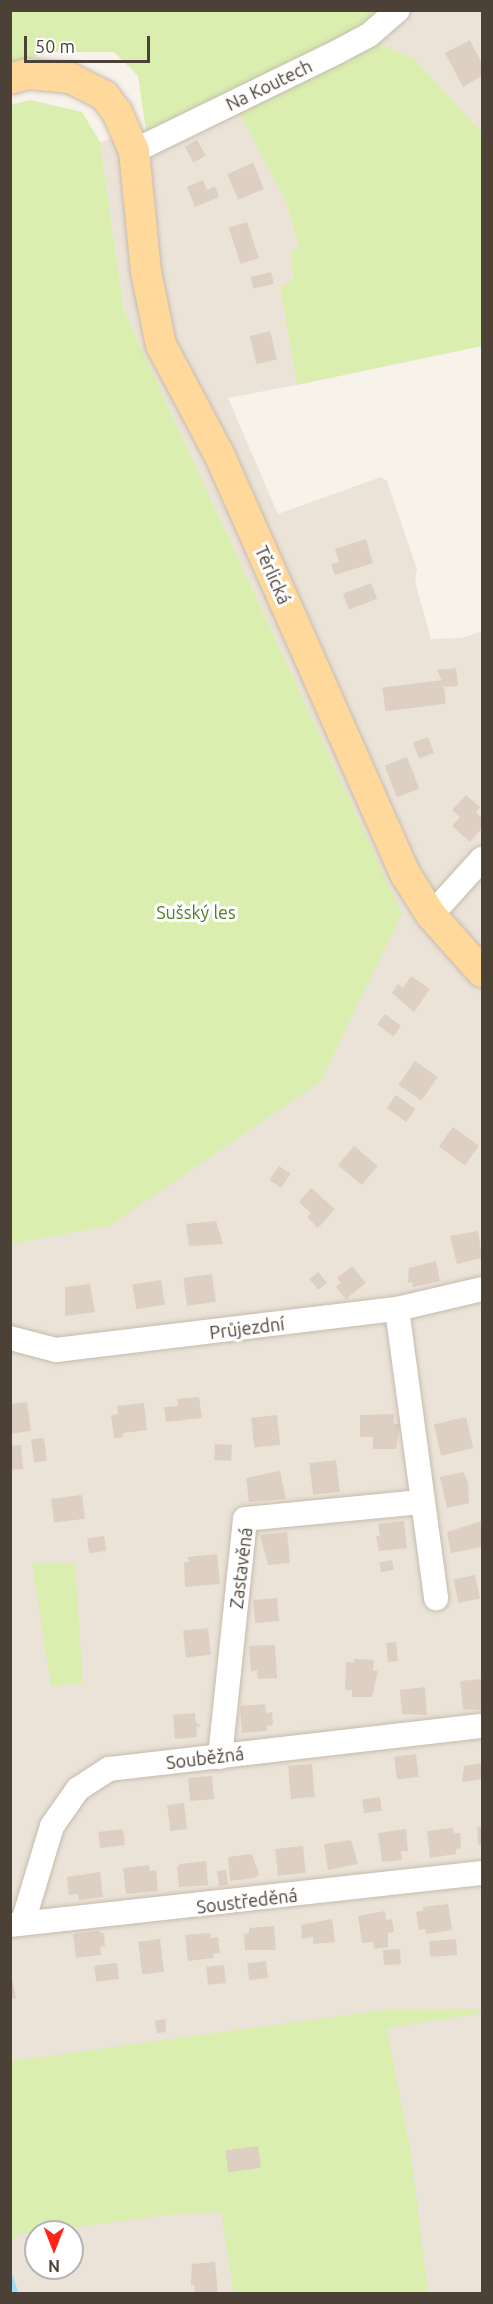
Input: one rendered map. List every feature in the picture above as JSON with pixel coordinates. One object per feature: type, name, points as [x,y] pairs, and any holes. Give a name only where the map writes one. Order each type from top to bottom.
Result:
[{"type":"main road","name":"Těrlická","points":[[10,79],[46,75],[89,85],[117,112],[134,151],[147,283],[161,345],[219,454],[406,875],[430,915],[483,972]]},
{"type":"street","name":"Na Koutech","points":[[134,151],[369,35],[398,10]]},
{"type":"street","points":[[430,915],[483,859]]},
{"type":"street","name":"Průjezdní","points":[[10,1338],[56,1350],[398,1309],[483,1289]]},
{"type":"street","points":[[398,1309],[436,1598]]},
{"type":"street","name":"Zastavěná","points":[[220,1757],[245,1519],[422,1502]]},
{"type":"street","name":"Souběžná","points":[[17,1924],[52,1826],[78,1789],[109,1770],[483,1726]]},
{"type":"street","name":"Soustředěná","points":[[17,1924],[175,1909],[483,1873]]},
{"type":"shaded area","points":[[385,11],[482,11],[482,133],[415,59],[380,44],[361,43]]},
{"type":"shaded area","points":[[236,107],[286,202],[299,248],[290,251],[293,279],[280,288],[297,385],[228,398],[278,514],[381,477],[387,481],[417,569],[415,582],[431,639],[462,638],[482,631],[482,2293],[11,2294],[11,1244],[109,1226],[402,913],[124,311],[100,142]]},
{"type":"green space","points":[[10,11],[385,11],[360,32],[177,122],[146,131],[138,76],[114,52],[48,52],[11,65]]},
{"type":"green space","points":[[361,43],[380,44],[415,59],[482,133],[482,346],[297,385],[280,288],[293,279],[290,251],[299,247],[286,202],[236,107]]},
{"type":"green space","name":"Sušský les","points":[[30,100],[82,112],[100,142],[124,311],[402,913],[320,1082],[109,1226],[11,1244],[10,105]]},
{"type":"green space","points":[[32,1563],[75,1563],[83,1683],[51,1686]]},
{"type":"green space","points":[[482,2009],[482,2013],[387,2028],[412,2162],[428,2293],[234,2293],[221,2212],[165,2215],[84,2226],[84,2220],[24,2220],[24,2234],[15,2235],[11,2245],[11,2061],[383,2010]]},
{"type":"building","points":[[470,40],[482,64],[482,76],[463,87],[445,53]]},
{"type":"building","points":[[197,140],[206,156],[193,163],[185,147]]},
{"type":"building","points":[[253,163],[264,189],[238,200],[227,174]]},
{"type":"building","points":[[203,180],[207,190],[215,186],[219,197],[195,207],[187,187]]},
{"type":"building","points":[[247,222],[259,258],[241,264],[229,228]]},
{"type":"building","points":[[271,272],[274,284],[254,289],[251,277]]},
{"type":"building","points":[[270,331],[277,359],[257,364],[250,336]]},
{"type":"building","points":[[366,539],[373,563],[335,575],[331,564],[339,562],[335,549]]},
{"type":"building","points":[[371,583],[377,599],[349,610],[343,594]]},
{"type":"building","points":[[456,668],[458,686],[445,687],[437,670]]},
{"type":"building","points":[[443,680],[446,704],[385,711],[382,687]]},
{"type":"building","points":[[428,737],[434,753],[419,759],[413,743]]},
{"type":"building","points":[[407,757],[419,789],[397,797],[385,766]]},
{"type":"building","points":[[466,795],[480,807],[476,812],[482,818],[482,828],[470,842],[452,826],[460,817],[452,810]]},
{"type":"building","points":[[411,976],[430,989],[414,1012],[392,993],[398,984],[403,988]]},
{"type":"building","points":[[385,1014],[401,1026],[393,1036],[377,1024]]},
{"type":"building","points":[[415,1061],[438,1077],[421,1101],[398,1085]]},
{"type":"building","points":[[396,1095],[415,1109],[406,1122],[387,1108]]},
{"type":"building","points":[[453,1127],[479,1146],[465,1165],[439,1146]]},
{"type":"building","points":[[354,1146],[378,1166],[362,1185],[338,1165]]},
{"type":"building","points":[[279,1166],[291,1174],[281,1188],[269,1180]]},
{"type":"building","points":[[311,1188],[335,1209],[318,1228],[307,1217],[311,1213],[299,1202]]},
{"type":"building","points":[[216,1221],[223,1244],[189,1246],[186,1224]]},
{"type":"building","points":[[478,1231],[482,1258],[457,1264],[450,1236]]},
{"type":"building","points":[[436,1261],[440,1281],[413,1287],[412,1282],[408,1283],[409,1268]]},
{"type":"building","points":[[352,1266],[366,1283],[346,1299],[336,1287],[341,1283],[337,1278]]},
{"type":"building","points":[[318,1272],[327,1283],[318,1290],[309,1279]]},
{"type":"building","points":[[212,1274],[216,1302],[187,1306],[183,1278]]},
{"type":"building","points":[[161,1280],[165,1305],[136,1309],[132,1285]]},
{"type":"building","points":[[90,1284],[95,1312],[65,1316],[65,1287]]},
{"type":"building","points":[[199,1397],[202,1418],[166,1422],[164,1407],[178,1406],[177,1399]]},
{"type":"building","points":[[27,1402],[31,1431],[10,1434],[10,1404]]},
{"type":"building","points":[[144,1403],[147,1430],[123,1433],[123,1437],[114,1438],[111,1415],[118,1414],[117,1406]]},
{"type":"building","points":[[394,1414],[394,1424],[400,1424],[396,1449],[373,1449],[373,1437],[360,1437],[360,1415]]},
{"type":"building","points":[[277,1415],[280,1445],[254,1448],[251,1418]]},
{"type":"building","points":[[466,1417],[473,1448],[441,1456],[434,1424]]},
{"type":"building","points":[[44,1438],[47,1461],[34,1462],[31,1440]]},
{"type":"building","points":[[215,1444],[232,1445],[231,1461],[214,1460]]},
{"type":"building","points":[[21,1445],[23,1469],[10,1470],[10,1446]]},
{"type":"building","points":[[336,1460],[340,1492],[313,1495],[309,1463]]},
{"type":"building","points":[[280,1471],[286,1499],[249,1502],[246,1478]]},
{"type":"building","points":[[463,1472],[468,1482],[469,1503],[447,1508],[440,1477]]},
{"type":"building","points":[[82,1495],[85,1519],[54,1523],[51,1499]]},
{"type":"building","points":[[404,1521],[407,1548],[379,1551],[376,1536],[380,1536],[378,1524]]},
{"type":"building","points":[[482,1521],[482,1547],[451,1553],[447,1532]]},
{"type":"building","points":[[287,1532],[290,1563],[268,1565],[260,1535]]},
{"type":"building","points":[[104,1536],[106,1551],[89,1553],[87,1538]]},
{"type":"building","points":[[217,1554],[220,1584],[185,1587],[184,1562],[189,1562],[188,1557]]},
{"type":"building","points":[[392,1560],[394,1570],[381,1572],[379,1562]]},
{"type":"building","points":[[475,1575],[480,1598],[458,1603],[453,1580]]},
{"type":"building","points":[[277,1598],[279,1621],[255,1623],[253,1600]]},
{"type":"building","points":[[208,1628],[211,1655],[186,1657],[183,1631]]},
{"type":"building","points":[[396,1642],[398,1661],[388,1662],[386,1643]]},
{"type":"building","points":[[275,1645],[277,1678],[258,1679],[257,1670],[251,1671],[249,1646]]},
{"type":"building","points":[[354,1659],[374,1660],[373,1671],[378,1671],[372,1697],[352,1697],[352,1690],[345,1690],[346,1662],[354,1662]]},
{"type":"building","points":[[482,1679],[482,1710],[463,1709],[460,1681]]},
{"type":"building","points":[[425,1687],[427,1715],[402,1714],[400,1690]]},
{"type":"building","points":[[265,1704],[266,1713],[272,1712],[273,1725],[267,1726],[267,1731],[242,1733],[240,1706]]},
{"type":"building","points":[[195,1713],[196,1723],[201,1726],[196,1727],[197,1737],[175,1739],[173,1715]]},
{"type":"building","points":[[416,1754],[419,1777],[397,1780],[394,1757]]},
{"type":"building","points":[[482,1763],[482,1779],[462,1782],[464,1766]]},
{"type":"building","points":[[312,1764],[315,1797],[291,1799],[288,1766]]},
{"type":"building","points":[[212,1776],[214,1799],[190,1801],[188,1778]]},
{"type":"building","points":[[380,1797],[382,1811],[364,1813],[362,1800]]},
{"type":"building","points":[[184,1803],[187,1829],[170,1831],[167,1805]]},
{"type":"building","points":[[477,1827],[482,1827],[482,1845],[478,1845]]},
{"type":"building","points":[[453,1828],[454,1833],[460,1833],[461,1848],[456,1849],[456,1854],[430,1858],[427,1831]]},
{"type":"building","points":[[123,1829],[125,1845],[100,1848],[98,1832]]},
{"type":"building","points":[[406,1829],[408,1851],[401,1851],[402,1860],[382,1862],[378,1833]]},
{"type":"building","points":[[351,1840],[358,1864],[328,1870],[324,1844]]},
{"type":"building","points":[[303,1846],[306,1873],[278,1876],[275,1849]]},
{"type":"building","points":[[252,1854],[259,1874],[255,1878],[230,1881],[228,1857]]},
{"type":"building","points":[[206,1861],[208,1885],[179,1887],[177,1867],[180,1864]]},
{"type":"building","points":[[149,1865],[150,1871],[156,1870],[158,1891],[126,1894],[123,1868]]},
{"type":"building","points":[[226,1870],[228,1885],[219,1886],[217,1871]]},
{"type":"building","points":[[100,1872],[103,1897],[79,1900],[78,1894],[69,1895],[67,1877]]},
{"type":"building","points":[[448,1904],[452,1930],[426,1934],[425,1929],[419,1930],[416,1912],[423,1911],[423,1907]]},
{"type":"building","points":[[385,1911],[386,1920],[392,1919],[394,1932],[388,1933],[388,1947],[374,1949],[373,1942],[362,1943],[358,1916]]},
{"type":"building","points":[[332,1919],[335,1942],[313,1944],[313,1937],[302,1939],[301,1925]]},
{"type":"building","points":[[274,1926],[276,1950],[245,1950],[244,1934],[249,1933],[249,1928]]},
{"type":"building","points":[[98,1931],[104,1934],[105,1946],[100,1947],[101,1955],[76,1958],[73,1934]]},
{"type":"building","points":[[210,1933],[211,1938],[218,1937],[220,1953],[213,1954],[214,1958],[188,1961],[185,1935]]},
{"type":"building","points":[[160,1939],[164,1972],[142,1974],[138,1942]]},
{"type":"building","points":[[456,1939],[457,1955],[430,1957],[429,1941]]},
{"type":"building","points":[[400,1949],[401,1964],[384,1965],[383,1950]]},
{"type":"building","points":[[266,1961],[268,1978],[249,1980],[247,1963]]},
{"type":"building","points":[[117,1963],[119,1979],[96,1982],[94,1966]]},
{"type":"building","points":[[224,1965],[226,1983],[208,1985],[206,1967]]},
{"type":"building","points":[[10,1970],[16,1998],[10,1999]]},
{"type":"building","points":[[165,2019],[166,2032],[157,2033],[155,2021]]},
{"type":"building","points":[[258,2146],[261,2168],[228,2172],[225,2151]]},
{"type":"building","points":[[215,2262],[218,2294],[195,2294],[194,2285],[191,2285],[192,2264]]},
{"type":"waterway","points":[[10,2276],[16,2294]]}]
